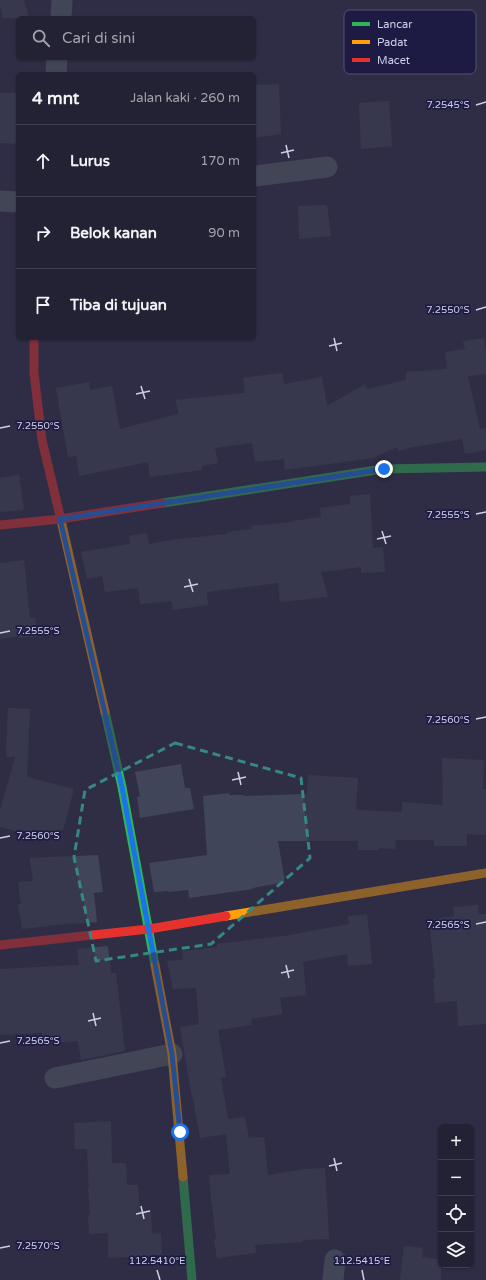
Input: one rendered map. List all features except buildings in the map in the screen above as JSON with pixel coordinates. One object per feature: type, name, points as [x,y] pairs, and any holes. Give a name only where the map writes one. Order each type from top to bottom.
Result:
[{"type":"street","points":[[61,16],[62,0]]},
{"type":"street","points":[[56,72],[57,60]]},
{"type":"street","points":[[256,176],[327,167]]},
{"type":"street","points":[[0,201],[16,202]]},
{"type":"street","points":[[34,340],[34,373],[42,440],[122,787],[172,1054],[192,1280]]},
{"type":"street","points":[[0,525],[60,519],[384,469],[486,467]]},
{"type":"street","points":[[0,946],[148,929],[486,873]]},
{"type":"street","points":[[55,1078],[172,1054]]},
{"type":"highlighted area","points":[[175,743],[301,778],[310,858],[211,944],[96,961],[74,857],[85,790]]},
{"type":"traffic: fast","points":[[163,503],[383,469],[486,467]]},
{"type":"traffic: fast","points":[[105,712],[122,787],[155,965]]},
{"type":"traffic: fast","points":[[183,1177],[192,1280]]},
{"type":"traffic: slow","points":[[60,516],[105,712]]},
{"type":"traffic: slow","points":[[226,916],[486,873]]},
{"type":"traffic: slow","points":[[155,965],[172,1054],[183,1177]]},
{"type":"traffic: jam","points":[[34,340],[34,373],[42,440],[60,516]]},
{"type":"traffic: jam","points":[[0,525],[60,519],[163,503]]},
{"type":"traffic: jam","points":[[0,945],[149,929],[226,916]]},
{"type":"route","points":[[180,1132],[172,1054],[122,787],[60,519],[384,469]]}]
